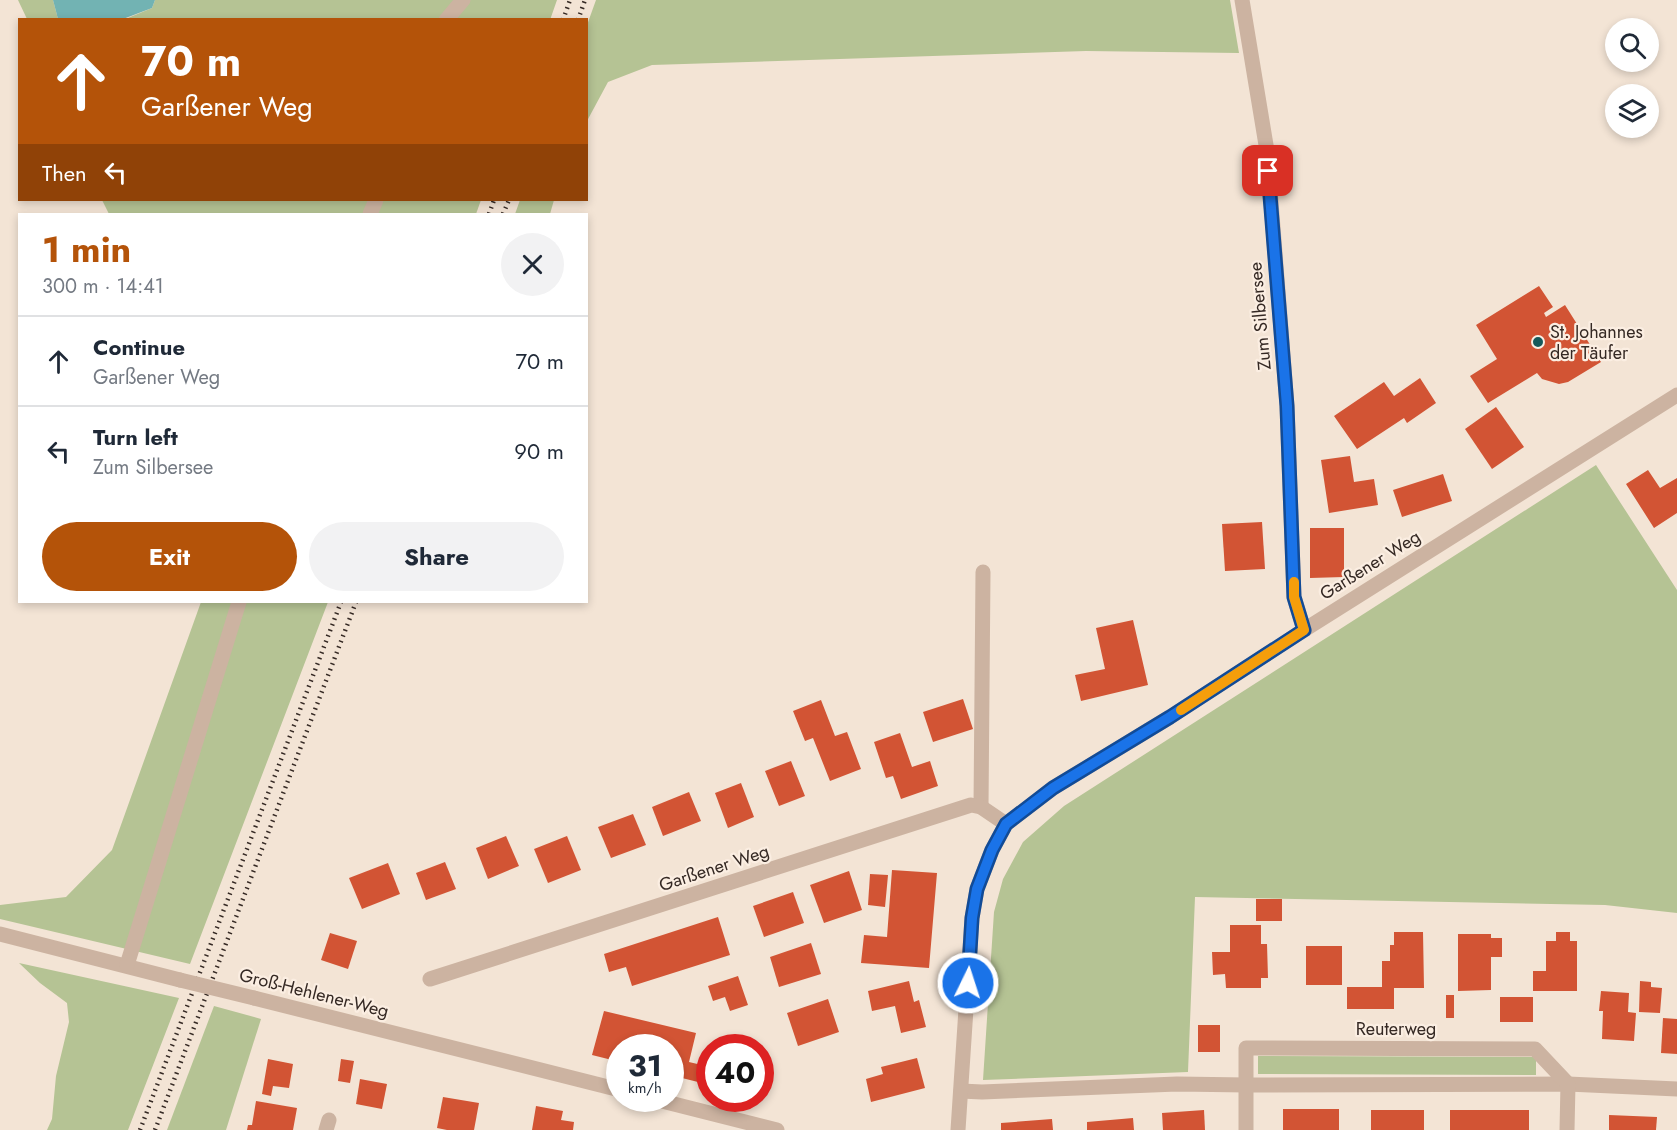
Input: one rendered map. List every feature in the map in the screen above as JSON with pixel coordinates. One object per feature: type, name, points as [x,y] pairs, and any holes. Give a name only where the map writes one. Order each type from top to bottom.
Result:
[{"type":"street","points":[[448,18],[463,0]]},
{"type":"street","name":"Zum Silbersee","points":[[1242,0],[1267,151],[1286,398],[1294,597],[1304,630]]},
{"type":"street","name":"Garßener Weg","points":[[1006,824],[1053,788],[1170,717],[1677,395]]},
{"type":"street","points":[[958,1130],[975,899],[992,850],[1006,824],[981,807],[983,572]]},
{"type":"street","points":[[127,965],[239,603]]},
{"type":"street","name":"Garßener Weg","points":[[430,979],[971,805],[981,807]]},
{"type":"street","name":"Groß-Hehlener-Weg","points":[[0,934],[606,1086]]},
{"type":"street","name":"Reuterweg","points":[[1247,1085],[1246,1048],[1534,1049],[1568,1084]]},
{"type":"street","points":[[961,1091],[1177,1084],[1568,1084],[1677,1089]]},
{"type":"street","points":[[1567,1130],[1568,1084]]},
{"type":"street","points":[[1246,1130],[1247,1085]]},
{"type":"street","points":[[684,1107],[777,1130]]},
{"type":"green space","points":[[18,0],[53,0],[58,18],[27,18]]},
{"type":"green space","points":[[155,0],[557,0],[551,18],[128,18],[152,8]]},
{"type":"green space","points":[[596,0],[1230,0],[1239,53],[1086,51],[652,65],[608,82],[588,119],[588,22]]},
{"type":"green space","points":[[102,201],[481,201],[476,213],[108,213]]},
{"type":"green space","points":[[520,201],[554,201],[550,213],[515,213]]},
{"type":"green space","points":[[1596,465],[1677,590],[1677,913],[1605,905],[1195,897],[1188,1072],[983,1080],[994,912],[1003,879],[1023,842],[1064,806]]},
{"type":"green space","points":[[201,603],[328,603],[190,964],[0,919],[0,905],[66,897],[112,850]]},
{"type":"green space","points":[[19,963],[179,998],[128,1130],[47,1130],[52,1119],[56,1076],[69,1022],[67,1003],[40,983]]},
{"type":"green space","points":[[214,1006],[261,1019],[226,1130],[167,1130]]},
{"type":"green space","points":[[1258,1056],[1536,1057],[1536,1075],[1258,1074]]},
{"type":"water","points":[[53,0],[155,0],[152,8],[126,18],[58,18]]},
{"type":"building","name":"St. Johannes der Täufer","points":[[1539,286],[1553,307],[1544,313],[1546,317],[1565,305],[1601,362],[1568,382],[1559,384],[1542,379],[1537,373],[1488,403],[1470,376],[1497,359],[1476,325]]},
{"type":"building","points":[[1420,378],[1436,403],[1407,423],[1404,418],[1357,449],[1334,416],[1384,382],[1394,396]]},
{"type":"building","points":[[1496,407],[1524,447],[1492,469],[1465,429]]},
{"type":"building","points":[[1350,456],[1354,482],[1374,479],[1378,505],[1329,513],[1321,460]]},
{"type":"building","points":[[1648,470],[1660,488],[1677,478],[1677,513],[1654,528],[1626,484]]},
{"type":"building","points":[[1443,474],[1452,501],[1402,517],[1393,490]]},
{"type":"building","points":[[1262,522],[1265,569],[1225,571],[1222,524]]},
{"type":"building","points":[[1310,528],[1344,528],[1344,577],[1310,578]]},
{"type":"building","points":[[1133,620],[1148,685],[1081,701],[1075,675],[1105,669],[1096,628]]},
{"type":"building","points":[[963,699],[973,729],[933,742],[923,712]]},
{"type":"building","points":[[821,700],[835,736],[847,732],[861,769],[830,781],[813,738],[805,741],[793,711]]},
{"type":"building","points":[[900,733],[912,767],[930,761],[938,786],[901,799],[893,776],[886,778],[874,742]]},
{"type":"building","points":[[791,761],[805,796],[779,806],[765,771]]},
{"type":"building","points":[[741,783],[754,817],[728,828],[715,793]]},
{"type":"building","points":[[689,792],[701,821],[663,836],[652,807]]},
{"type":"building","points":[[633,814],[646,845],[611,858],[598,827]]},
{"type":"building","points":[[506,836],[519,866],[488,879],[476,848]]},
{"type":"building","points":[[567,836],[581,870],[548,883],[534,849]]},
{"type":"building","points":[[445,862],[456,889],[426,900],[416,873]]},
{"type":"building","points":[[388,863],[400,894],[362,909],[349,878]]},
{"type":"building","points":[[892,870],[937,873],[929,968],[861,963],[864,935],[887,937]]},
{"type":"building","points":[[849,871],[862,910],[824,923],[810,885]]},
{"type":"building","points":[[870,874],[888,875],[885,907],[868,905]]},
{"type":"building","points":[[793,892],[804,923],[764,937],[753,906]]},
{"type":"building","points":[[1256,899],[1282,899],[1282,921],[1256,921]]},
{"type":"building","points":[[718,917],[730,955],[632,986],[626,967],[609,972],[604,954]]},
{"type":"building","points":[[1230,925],[1261,925],[1261,944],[1267,944],[1268,978],[1261,978],[1261,988],[1226,988],[1225,974],[1213,975],[1212,952],[1230,952]]},
{"type":"building","points":[[1394,932],[1423,932],[1424,988],[1394,988],[1394,1009],[1347,1009],[1347,987],[1382,987],[1382,961],[1390,961],[1390,945],[1394,945]]},
{"type":"building","points":[[1556,932],[1570,932],[1570,941],[1577,941],[1577,991],[1533,991],[1533,971],[1546,971],[1546,941],[1556,941]]},
{"type":"building","points":[[330,933],[357,941],[348,969],[321,960]]},
{"type":"building","points":[[1458,934],[1491,934],[1491,938],[1502,938],[1502,957],[1491,957],[1491,990],[1458,991]]},
{"type":"building","points":[[811,943],[821,974],[779,987],[770,957]]},
{"type":"building","points":[[1306,946],[1342,946],[1342,985],[1306,985]]},
{"type":"building","points":[[738,976],[748,1005],[730,1011],[725,997],[713,1001],[708,986]]},
{"type":"building","points":[[909,981],[914,1002],[919,1000],[926,1027],[901,1033],[895,1006],[872,1011],[868,991]]},
{"type":"building","points":[[1640,981],[1651,982],[1651,987],[1662,988],[1660,1013],[1639,1012]]},
{"type":"building","points":[[1601,991],[1629,993],[1628,1012],[1636,1013],[1634,1041],[1602,1039],[1603,1011],[1599,1011]]},
{"type":"building","points":[[1446,995],[1454,995],[1454,1018],[1446,1018]]},
{"type":"building","points":[[1500,997],[1533,997],[1533,1022],[1500,1022]]},
{"type":"building","points":[[828,999],[839,1032],[798,1046],[787,1013]]},
{"type":"building","points":[[604,1011],[696,1033],[689,1062],[696,1064],[696,1082],[684,1078],[684,1034],[606,1034],[606,1058],[592,1055]]},
{"type":"building","points":[[1663,1018],[1677,1019],[1677,1054],[1661,1053]]},
{"type":"building","points":[[1198,1025],[1220,1025],[1220,1052],[1198,1052]]},
{"type":"building","points":[[917,1058],[925,1088],[871,1102],[866,1079],[883,1074],[881,1067]]},
{"type":"building","points":[[268,1059],[293,1064],[289,1088],[273,1086],[271,1096],[262,1094]]},
{"type":"building","points":[[341,1059],[354,1061],[350,1083],[338,1081]]},
{"type":"building","points":[[360,1079],[387,1084],[382,1109],[356,1104]]},
{"type":"building","points":[[443,1097],[479,1103],[474,1130],[437,1128]]},
{"type":"building","points":[[256,1101],[297,1108],[293,1130],[247,1130],[248,1125],[252,1125]]},
{"type":"building","points":[[536,1106],[563,1111],[561,1120],[574,1122],[573,1130],[532,1130]]},
{"type":"building","points":[[1283,1109],[1339,1109],[1339,1130],[1283,1130]]},
{"type":"building","points":[[1204,1110],[1205,1130],[1163,1130],[1162,1113]]},
{"type":"building","points":[[1371,1110],[1424,1110],[1424,1130],[1371,1130]]},
{"type":"building","points":[[1450,1110],[1529,1110],[1529,1130],[1450,1130]]},
{"type":"building","points":[[1609,1115],[1657,1117],[1656,1130],[1609,1130]]},
{"type":"building","points":[[1133,1118],[1134,1130],[1087,1130],[1087,1122]]},
{"type":"building","points":[[1052,1119],[1053,1130],[1001,1130],[1001,1123]]},
{"type":"railway","points":[[564,18],[570,0]]},
{"type":"railway","points":[[579,18],[585,0]]},
{"type":"railway","points":[[489,213],[494,201]]},
{"type":"railway","points":[[503,213],[509,201]]},
{"type":"railway","points":[[140,1130],[341,603]]},
{"type":"railway","points":[[155,1130],[356,603]]},
{"type":"slow traffic","points":[[1181,710],[1304,630],[1294,597],[1294,582]]},
{"type":"place","name":"St. Johannes der Täufer","points":[[1538,342]]},
{"type":"route","points":[[968,983],[972,918],[977,889],[992,850],[1006,824],[1053,788],[1170,717],[1304,630],[1294,597],[1287,406],[1268,171]]}]
